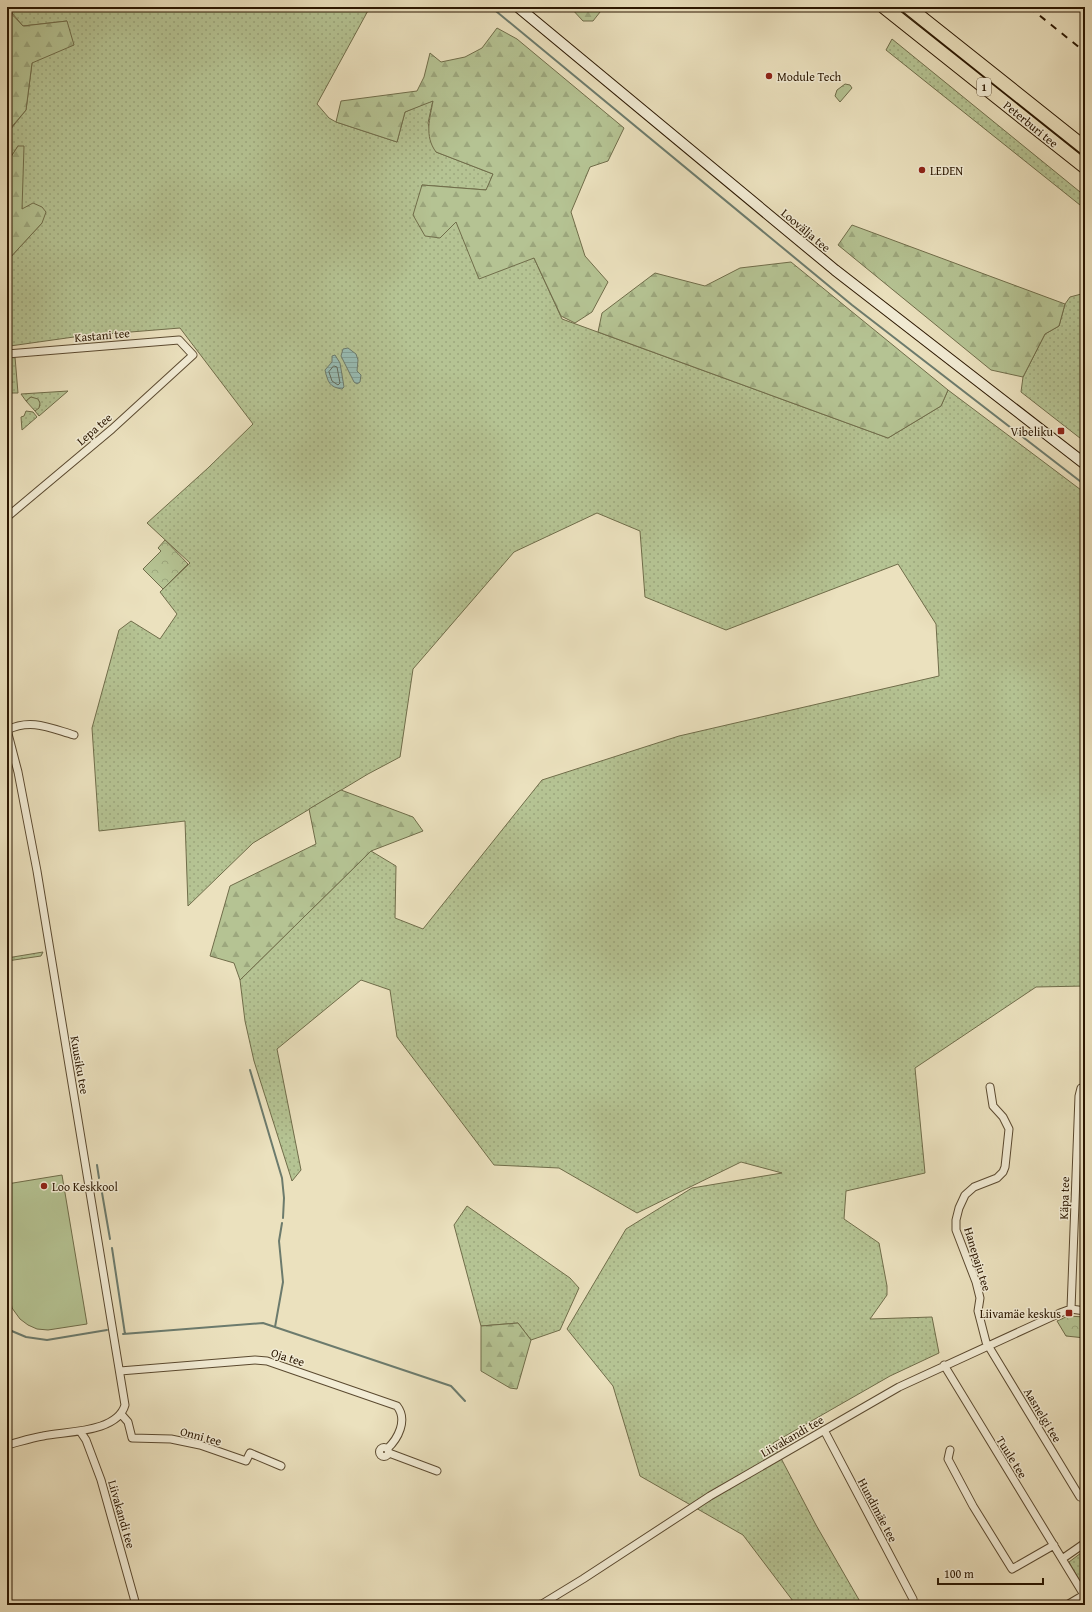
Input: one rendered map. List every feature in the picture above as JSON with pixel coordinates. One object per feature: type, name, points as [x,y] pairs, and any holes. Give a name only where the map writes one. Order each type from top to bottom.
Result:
[{"type":"highway","name":"Peterburi tee","points":[[884,7],[1085,167]]},
{"type":"highway","name":"Peterburi tee","points":[[908,7],[1085,148]]},
{"type":"street","name":"Loovälja tee","points":[[518,7],[835,270],[1085,464]]},
{"type":"street","name":"Kastani tee","points":[[7,354],[179,340],[193,354]]},
{"type":"street","name":"Lepa tee","points":[[7,517],[112,429],[193,354]]},
{"type":"street","points":[[7,730],[23,724],[36,724],[74,734]]},
{"type":"street","name":"Kuusiku tee","points":[[7,730],[18,772],[37,871],[120,1371],[125,1405],[121,1414]]},
{"type":"street","name":"Hanepaju tee","points":[[988,1345],[978,1311],[980,1298],[976,1282],[956,1230],[956,1220],[959,1208],[965,1195],[974,1187],[997,1178],[1003,1172],[1005,1167],[1009,1129],[1003,1117],[993,1106],[990,1087]]},
{"type":"street","name":"Käpa tee","points":[[1071,1309],[1079,1096],[1081,1088]]},
{"type":"street","points":[[1071,1309],[1085,1311]]},
{"type":"street","name":"Liivakandi tee","points":[[537,1605],[542,1604],[583,1579],[710,1496],[899,1387],[988,1345],[1071,1309]]},
{"type":"street","name":"Aasnelgi tee","points":[[988,1345],[1080,1497]]},
{"type":"street","name":"Oja tee","points":[[120,1371],[255,1360],[267,1361],[397,1406],[400,1410],[402,1418],[401,1426],[394,1443],[388,1451],[437,1471]]},
{"type":"street","name":"Tuule tee","points":[[944,1365],[1084,1596],[1067,1605]]},
{"type":"street","points":[[7,1445],[42,1436],[80,1431],[110,1423],[121,1414]]},
{"type":"street","name":"Onni tee","points":[[121,1414],[128,1422],[132,1438],[171,1439],[200,1445],[246,1461],[250,1453],[281,1466]]},
{"type":"street","name":"Hundimäe tee","points":[[824,1430],[913,1600]]},
{"type":"street","name":"Liivakandi tee","points":[[80,1431],[86,1440],[101,1480],[136,1605]]},
{"type":"street","points":[[950,1450],[948,1459],[973,1506],[1012,1569],[1054,1545]]},
{"type":"street","points":[[1062,1559],[1085,1543]]},
{"type":"green space","points":[[7,7],[370,7],[317,104],[329,118],[336,122],[397,142],[405,112],[433,100],[428,123],[436,152],[493,174],[487,190],[422,185],[440,238],[456,222],[534,258],[562,319],[888,438],[941,406],[948,390],[1085,493],[1085,986],[1036,987],[915,1068],[925,1173],[846,1191],[844,1219],[879,1243],[887,1286],[887,1295],[870,1319],[932,1317],[939,1353],[890,1376],[773,1443],[816,1525],[862,1605],[796,1605],[743,1535],[640,1476],[613,1386],[567,1329],[626,1229],[692,1188],[782,1173],[741,1162],[637,1213],[559,1168],[494,1165],[397,1037],[390,990],[361,980],[277,1049],[301,1170],[292,1181],[254,1061],[245,1021],[240,980],[371,851],[396,866],[395,918],[423,929],[542,780],[679,736],[939,676],[936,624],[898,564],[726,630],[645,597],[640,531],[597,513],[514,552],[413,669],[400,757],[368,774],[253,843],[188,906],[185,821],[99,831],[92,728],[119,630],[131,621],[160,639],[177,614],[160,592],[190,563],[147,523],[208,468],[253,424],[180,328],[81,336],[10,346],[9,332],[7,331],[7,261],[42,223],[22,210],[18,146],[7,163],[7,129],[10,130],[26,110],[32,63],[67,21],[23,26]]},
{"type":"green space","points":[[570,7],[604,7],[593,21],[583,21]]},
{"type":"green space","points":[[894,7],[901,7],[1085,154],[1085,159]]},
{"type":"green space","points":[[7,9],[23,26],[67,21],[74,45],[32,63],[26,110],[9,130],[7,129]]},
{"type":"green space","points":[[497,28],[517,39],[624,128],[608,161],[590,167],[571,212],[585,256],[608,282],[592,312],[575,323],[561,316],[534,258],[479,279],[456,222],[440,238],[425,236],[413,215],[422,185],[486,190],[493,174],[436,152],[432,146],[429,133],[429,120],[433,101],[405,112],[397,142],[336,122],[341,101],[417,91],[424,77],[430,53],[441,62],[465,57],[482,48]]},
{"type":"green space","points":[[892,39],[1085,196],[1085,209],[886,50]]},
{"type":"green space","points":[[845,84],[850,85],[852,88],[840,102],[835,96],[837,90]]},
{"type":"green space","points":[[18,146],[24,146],[22,209],[33,203],[42,207],[46,212],[42,223],[7,261],[7,163]]},
{"type":"green space","points":[[852,225],[1065,304],[1059,326],[1045,334],[1023,377],[991,370],[838,245]]},
{"type":"green space","points":[[791,262],[948,390],[941,406],[888,438],[598,332],[602,313],[655,273],[705,286],[740,268]]},
{"type":"green space","points":[[1085,293],[1085,442],[1021,392],[1023,377],[1045,334],[1059,326],[1065,304],[1070,297]]},
{"type":"green space","points":[[15,357],[18,393],[7,393],[7,385],[12,383],[7,358]]},
{"type":"green space","points":[[68,391],[39,416],[35,411],[40,406],[39,401],[31,397],[26,401],[21,394]]},
{"type":"green space","points":[[31,397],[38,399],[40,403],[39,408],[35,411],[26,401]]},
{"type":"green space","points":[[26,411],[33,412],[37,417],[22,430],[21,417],[24,416]]},
{"type":"green space","points":[[165,540],[188,564],[163,589],[143,569],[161,551],[158,548]]},
{"type":"green space","points":[[341,790],[413,817],[423,831],[371,851],[240,980],[234,963],[210,956],[230,886],[316,844],[309,809]]},
{"type":"green space","points":[[43,952],[41,956],[7,961],[7,958]]},
{"type":"green space","points":[[62,1175],[87,1324],[48,1330],[37,1329],[20,1319],[12,1308],[7,1280],[7,1184]]},
{"type":"green space","points":[[467,1206],[570,1278],[579,1288],[560,1330],[531,1340],[518,1323],[481,1326],[454,1225]]},
{"type":"green space","points":[[1068,1316],[1085,1317],[1085,1338],[1066,1336],[1057,1321]]},
{"type":"green space","points":[[518,1323],[531,1340],[517,1389],[510,1388],[481,1371],[481,1326]]},
{"type":"green space","points":[[1085,1550],[1085,1590],[1069,1562]]},
{"type":"water","points":[[348,348],[356,354],[358,360],[357,371],[361,375],[360,382],[357,384],[354,382],[341,356],[343,349]]},
{"type":"water","points":[[335,355],[340,363],[344,387],[342,389],[334,387],[330,383],[325,370],[332,362],[332,356]]},
{"type":"waterway","points":[[491,7],[852,305],[1085,485]]},
{"type":"waterway","points":[[250,1070],[282,1178],[284,1198],[283,1218]]},
{"type":"waterway","points":[[97,1165],[99,1178]]},
{"type":"waterway","points":[[101,1187],[110,1239]]},
{"type":"waterway","points":[[275,1327],[283,1282],[279,1241],[282,1223]]},
{"type":"waterway","points":[[112,1248],[125,1334]]},
{"type":"waterway","points":[[123,1334],[263,1323],[451,1386],[465,1401]]},
{"type":"waterway","points":[[7,1329],[26,1337],[47,1340],[107,1330]]},
{"type":"railway","points":[[1029,7],[1085,52]]},
{"type":"place","name":"Module Tech","points":[[769,76]]},
{"type":"place","name":"LEDEN","points":[[922,170]]},
{"type":"place","name":"Vibeliku","points":[[1061,431]]},
{"type":"place","name":"Loo Keskkool","points":[[44,1186]]},
{"type":"place","name":"Liivamäe keskus","points":[[1069,1313]]}]
